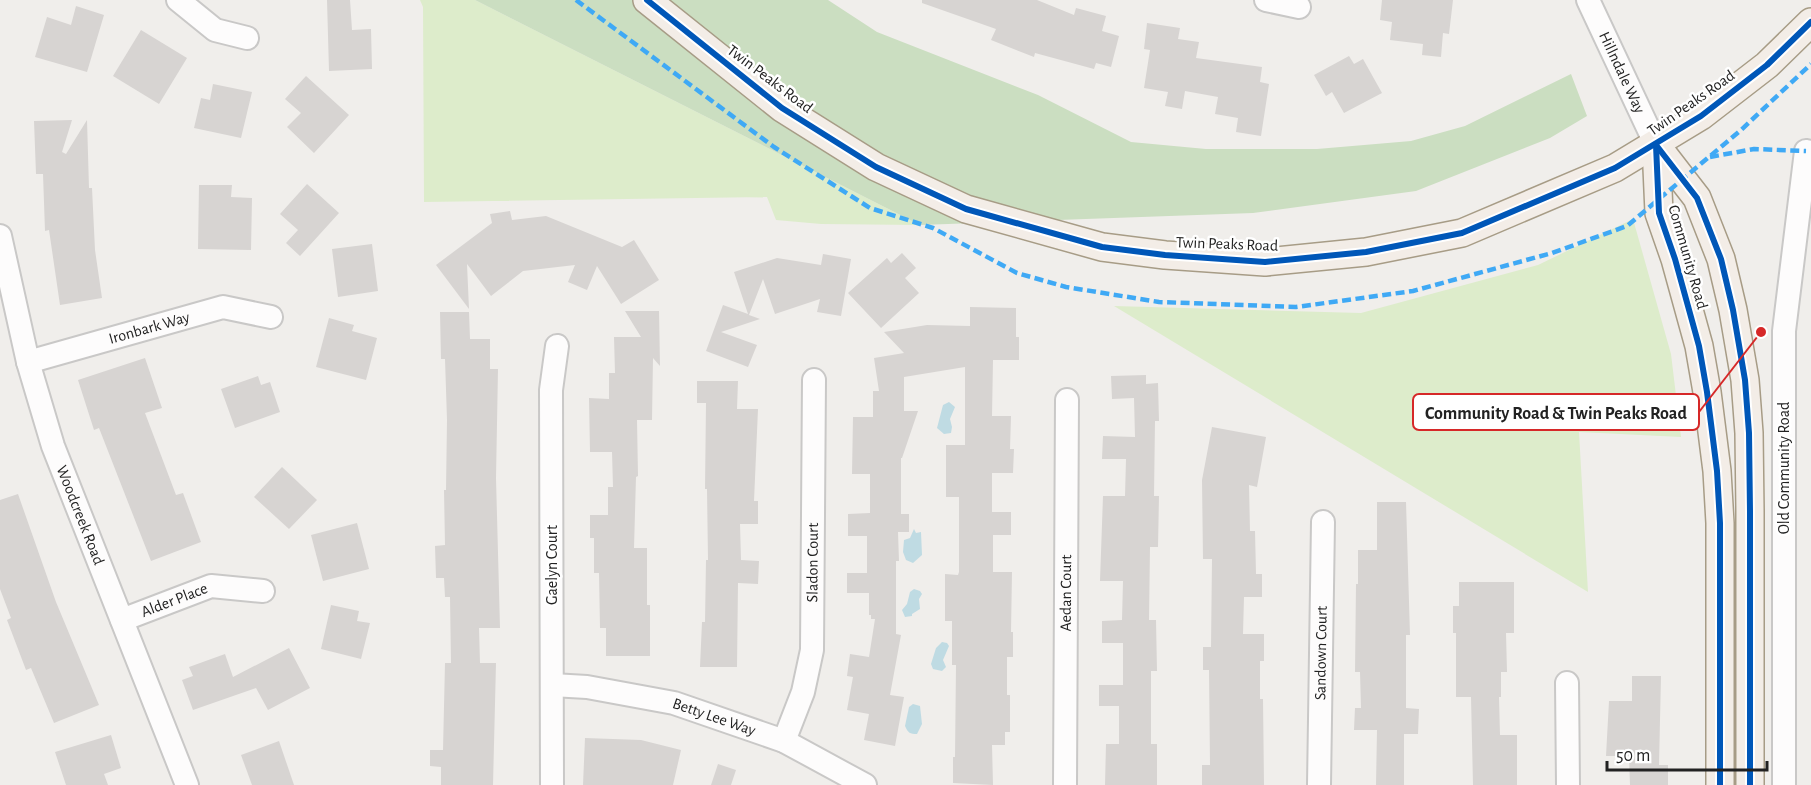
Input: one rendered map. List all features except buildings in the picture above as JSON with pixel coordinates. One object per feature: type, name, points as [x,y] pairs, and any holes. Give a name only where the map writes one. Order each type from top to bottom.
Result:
[{"type":"main road","name":"Twin Peaks Road","points":[[647,0],[782,108],[876,167],[966,209],[1102,247],[1165,255],[1265,262],[1377,250],[1462,233],[1615,168],[1701,116],[1767,65],[1811,22]]},
{"type":"main road","name":"Community Road","points":[[1656,145],[1659,213],[1678,269],[1699,346],[1717,471],[1720,523],[1720,785]]},
{"type":"main road","name":"Community Road","points":[[1656,145],[1697,198],[1721,259],[1733,310],[1745,380],[1749,432],[1750,511],[1750,785]]},
{"type":"street","points":[[178,0],[215,30],[247,38]]},
{"type":"street","points":[[1266,0],[1299,7]]},
{"type":"street","name":"Hillndale Way","points":[[1588,0],[1656,145]]},
{"type":"street","name":"Old Community Road","points":[[1784,785],[1784,331],[1808,152]]},
{"type":"street","name":"Woodcreek Road","points":[[0,236],[28,362],[53,446],[187,785]]},
{"type":"street","name":"Ironbark Way","points":[[28,362],[223,307],[271,317]]},
{"type":"street","name":"Gaelyn Court","points":[[552,785],[551,390],[557,346]]},
{"type":"street","name":"Sladon Court","points":[[784,741],[803,692],[812,650],[814,380]]},
{"type":"street","name":"Aedan Court","points":[[1065,785],[1067,400]]},
{"type":"street","name":"Sandown Court","points":[[1319,785],[1323,522]]},
{"type":"street","name":"Alder Place","points":[[122,620],[211,586],[263,591]]},
{"type":"street","points":[[1567,683],[1568,785]]},
{"type":"street","name":"Betty Lee Way","points":[[552,685],[586,687],[674,703],[784,741],[865,785]]},
{"type":"green space","points":[[420,0],[475,0],[920,225],[821,224],[776,220],[767,197],[424,202],[423,7]]},
{"type":"green space","points":[[475,0],[828,0],[877,32],[1038,95],[1131,142],[1206,149],[1317,149],[1411,141],[1465,126],[1571,74],[1587,116],[1550,138],[1416,191],[1253,213],[920,225]]},
{"type":"green space","points":[[1633,219],[1671,354],[1681,437],[1579,432],[1588,592],[1114,306],[1361,313],[1538,265]]},
{"type":"water","points":[[949,402],[955,407],[950,419],[952,427],[951,433],[944,434],[937,428],[943,405]]},
{"type":"water","points":[[914,529],[916,533],[921,532],[922,555],[913,563],[906,560],[903,552],[904,540],[910,538]]},
{"type":"water","points":[[914,589],[922,594],[919,599],[920,609],[912,616],[905,617],[902,610],[907,604],[910,592]]},
{"type":"water","points":[[942,642],[949,646],[943,660],[946,667],[942,671],[933,669],[931,664],[936,648]]},
{"type":"water","points":[[913,704],[920,706],[922,724],[917,734],[910,733],[905,726],[909,707]]},
{"type":"marked path","points":[[576,0],[774,147],[870,208],[933,228],[1017,273],[1066,287],[1159,302],[1296,307],[1413,291],[1552,253],[1627,226],[1741,130],[1811,64]]},
{"type":"marked path","points":[[1710,157],[1754,149],[1806,151]]},
{"type":"cycle path","points":[[647,0],[782,108],[876,167],[966,209],[1102,247],[1165,255],[1265,262],[1366,252],[1462,233],[1615,168],[1701,116],[1767,65],[1811,22]]},
{"type":"cycle path","points":[[1656,145],[1697,198],[1721,259],[1733,310],[1745,380],[1749,433],[1750,511],[1750,785]]},
{"type":"cycle path","points":[[1656,145],[1659,213],[1675,259],[1699,346],[1717,471],[1720,523],[1720,785]]},
{"type":"place","name":"Community Road & Twin Peaks Road","points":[[1761,332]]}]
